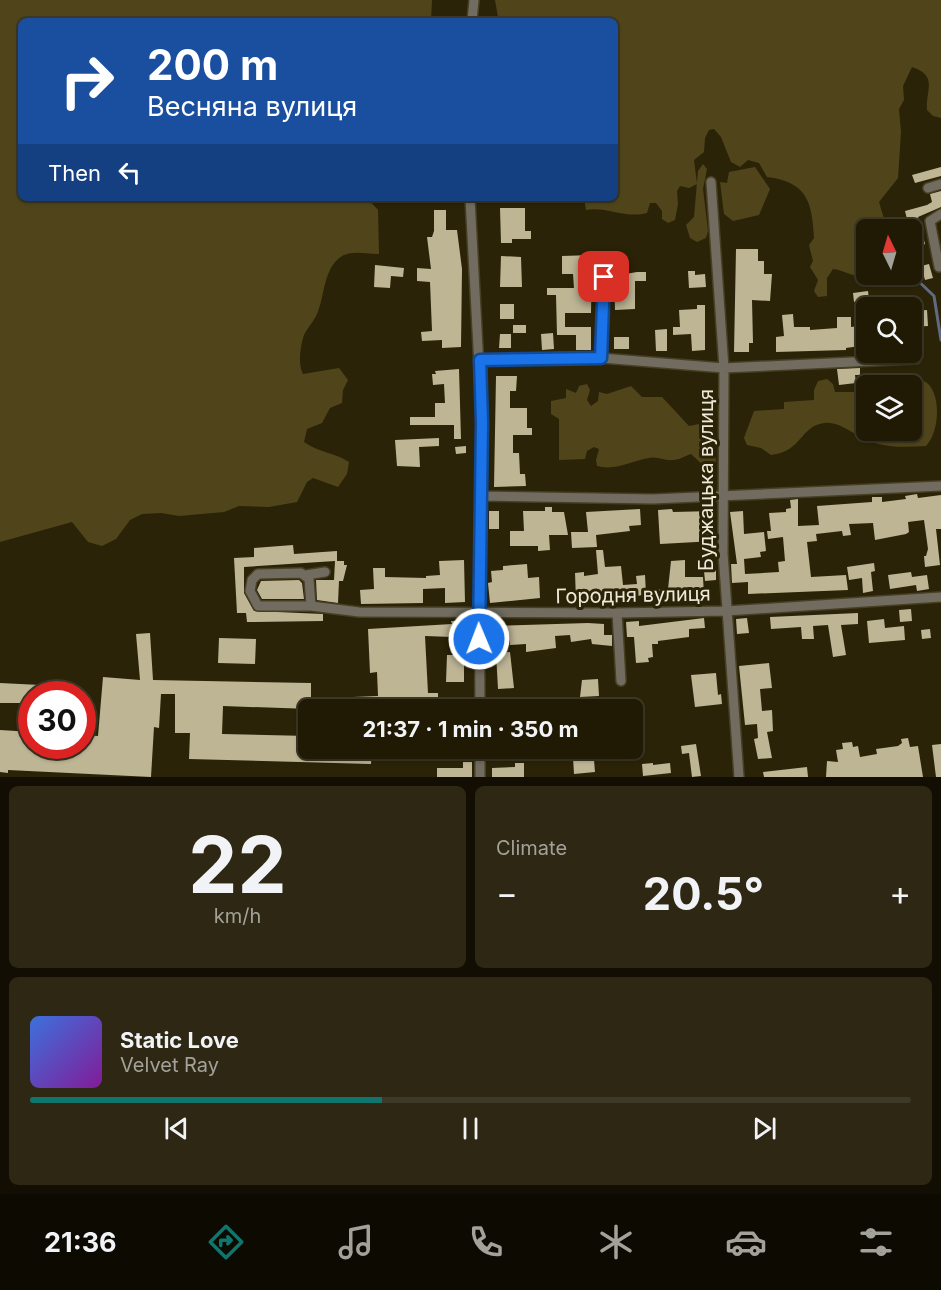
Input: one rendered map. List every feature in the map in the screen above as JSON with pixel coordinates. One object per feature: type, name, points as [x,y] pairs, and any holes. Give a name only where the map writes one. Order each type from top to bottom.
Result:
[{"type":"street","points":[[472,18],[474,0]]},
{"type":"street","name":"Буджацька вулиця","points":[[711,182],[724,369],[723,496],[726,611],[739,777]]},
{"type":"street","points":[[928,188],[941,184]]},
{"type":"street","points":[[471,201],[480,360],[480,699]]},
{"type":"street","points":[[941,214],[930,221],[941,279]]},
{"type":"street","points":[[601,358],[604,263]]},
{"type":"street","points":[[480,360],[601,358],[724,369],[856,362]]},
{"type":"street","points":[[480,496],[593,500],[941,486]]},
{"type":"street","points":[[310,606],[309,579],[306,575],[325,572]]},
{"type":"street","name":"Городня вулиця","points":[[306,575],[301,573],[258,574],[252,580],[250,591],[258,606],[310,606],[358,612],[479,615],[726,611],[941,597]]},
{"type":"street","points":[[617,614],[621,681]]},
{"type":"street","points":[[480,759],[480,777]]},
{"type":"shaded area","points":[[0,0],[432,0],[431,18],[18,18],[18,201],[370,201],[378,210],[379,254],[350,253],[336,261],[328,275],[320,307],[304,335],[301,347],[300,361],[303,374],[339,368],[348,380],[343,390],[342,403],[330,408],[322,423],[307,429],[304,442],[349,462],[347,474],[338,487],[313,478],[307,482],[297,502],[269,507],[239,506],[224,512],[179,516],[161,513],[142,514],[130,520],[116,539],[102,546],[88,542],[72,522],[0,542]]},
{"type":"shaded area","points":[[495,0],[941,0],[941,118],[933,116],[927,110],[928,80],[925,75],[912,67],[903,86],[904,100],[899,109],[901,132],[898,178],[879,202],[884,219],[856,219],[856,276],[833,269],[827,278],[827,296],[818,297],[814,291],[818,280],[810,267],[813,261],[809,245],[814,238],[813,225],[805,195],[791,183],[767,177],[759,163],[748,160],[740,167],[731,162],[721,137],[714,129],[709,130],[705,138],[704,152],[694,160],[697,184],[689,188],[680,186],[677,191],[678,204],[675,220],[668,223],[662,219],[662,211],[656,203],[650,203],[647,213],[639,214],[586,210],[584,201],[618,201],[618,18],[499,18]]},
{"type":"shaded area","points":[[703,164],[707,169],[703,189],[708,231],[706,238],[697,242],[690,238],[686,225],[694,217],[698,171]]},
{"type":"shaded area","points":[[755,167],[770,189],[759,215],[733,221],[724,214],[720,182],[727,183],[729,172]]},
{"type":"shaded area","points":[[827,379],[833,384],[835,392],[856,392],[856,434],[844,427],[824,423],[810,429],[789,449],[781,453],[771,455],[761,448],[747,445],[744,438],[754,411],[784,409],[784,402],[814,400],[814,390],[818,381]]},
{"type":"shaded area","points":[[924,381],[930,385],[934,392],[937,410],[934,430],[926,446],[881,445],[869,441],[922,441],[922,390]]},
{"type":"shaded area","points":[[587,384],[590,390],[587,400],[591,406],[598,401],[599,392],[607,394],[631,386],[642,397],[662,397],[689,426],[704,423],[706,402],[710,401],[716,462],[712,467],[706,468],[691,454],[675,460],[652,458],[604,467],[597,466],[599,449],[594,447],[587,451],[585,459],[559,460],[559,419],[551,414],[551,401],[566,398],[566,389],[576,393],[579,386]]},
{"type":"building","points":[[941,167],[941,176],[915,183],[912,175]]},
{"type":"building","points":[[941,191],[941,207],[918,217],[919,219],[907,219],[905,211],[932,202],[930,194]]},
{"type":"building","points":[[500,208],[525,208],[525,231],[531,231],[531,239],[512,239],[512,243],[501,243]]},
{"type":"building","points":[[434,210],[446,210],[446,230],[457,230],[462,269],[461,347],[442,348],[442,340],[422,341],[421,332],[432,331],[430,282],[417,281],[417,268],[431,269],[427,237],[432,237],[434,231]]},
{"type":"building","points":[[736,249],[758,249],[758,261],[764,261],[764,274],[772,274],[770,301],[752,300],[753,343],[749,343],[749,352],[734,352]]},
{"type":"building","points":[[592,255],[591,313],[565,313],[565,327],[591,327],[591,350],[576,350],[576,335],[557,335],[556,295],[547,295],[547,288],[574,288],[573,274],[562,274],[562,256]]},
{"type":"building","points":[[501,256],[521,257],[522,287],[500,287]]},
{"type":"building","points":[[929,264],[933,278],[925,280],[922,266]]},
{"type":"building","points":[[375,265],[404,268],[403,277],[391,276],[390,288],[374,287]]},
{"type":"building","points":[[688,271],[695,271],[695,275],[705,274],[706,287],[689,288]]},
{"type":"building","points":[[646,272],[646,281],[635,281],[635,309],[615,310],[614,276]]},
{"type":"building","points":[[868,291],[869,297],[856,297],[854,302],[853,293]]},
{"type":"building","points":[[500,304],[514,304],[514,319],[500,319]]},
{"type":"building","points":[[697,305],[705,305],[705,350],[692,351],[691,334],[673,335],[673,327],[680,327],[679,310],[697,309]]},
{"type":"building","points":[[922,310],[927,310],[928,326],[922,326]]},
{"type":"building","points":[[793,314],[794,327],[810,327],[810,330],[837,328],[837,317],[851,317],[851,327],[856,326],[856,347],[846,348],[846,350],[776,352],[776,337],[784,336],[782,315]]},
{"type":"building","points":[[513,325],[526,325],[526,333],[513,333]]},
{"type":"building","points":[[667,329],[667,351],[656,351],[655,330]]},
{"type":"building","points":[[553,333],[554,349],[542,350],[541,334]]},
{"type":"building","points":[[500,334],[511,334],[511,348],[499,348]]},
{"type":"building","points":[[614,337],[629,337],[629,349],[614,349]]},
{"type":"building","points":[[860,368],[860,375],[855,375],[856,383],[839,385],[837,369]]},
{"type":"building","points":[[459,369],[461,439],[454,439],[454,425],[410,425],[410,417],[435,417],[435,403],[445,403],[444,384],[433,385],[432,374],[436,374],[435,371]]},
{"type":"building","points":[[496,376],[517,376],[516,391],[510,391],[510,408],[527,408],[527,428],[532,428],[532,435],[513,435],[513,453],[519,453],[520,474],[525,474],[526,486],[494,487]]},
{"type":"building","points":[[439,438],[439,446],[419,447],[420,467],[397,466],[395,440]]},
{"type":"building","points":[[466,446],[466,453],[456,454],[455,447]]},
{"type":"building","points":[[917,494],[918,498],[941,495],[941,529],[936,529],[940,565],[925,567],[924,556],[928,549],[924,520],[908,522],[909,532],[906,534],[875,540],[873,523],[849,524],[851,535],[843,536],[842,531],[816,534],[817,541],[807,542],[811,577],[846,575],[848,590],[748,594],[748,582],[732,583],[731,564],[737,564],[730,512],[743,511],[744,534],[764,532],[766,551],[760,552],[761,557],[744,559],[745,574],[779,572],[778,562],[785,561],[783,537],[768,539],[767,531],[771,531],[769,513],[786,512],[786,509],[791,508],[790,500],[798,499],[798,526],[819,525],[817,506],[872,502],[872,497],[882,497],[882,502],[906,499],[905,496]]},
{"type":"building","points":[[545,507],[552,507],[552,512],[564,512],[568,535],[549,535],[550,550],[538,551],[538,546],[510,546],[510,531],[524,531],[523,511],[545,511]]},
{"type":"building","points":[[640,509],[641,525],[629,526],[630,531],[596,535],[597,547],[572,548],[571,532],[588,532],[586,512]]},
{"type":"building","points":[[672,509],[673,512],[714,511],[715,541],[660,544],[658,510]]},
{"type":"building","points":[[489,511],[499,511],[499,529],[489,529]]},
{"type":"building","points":[[293,545],[294,554],[337,551],[337,561],[344,561],[344,565],[347,565],[343,581],[339,581],[338,603],[317,600],[316,580],[334,580],[335,561],[244,567],[244,593],[254,611],[323,614],[323,621],[247,622],[246,613],[237,613],[234,558],[254,557],[254,548]]},
{"type":"building","points":[[596,550],[603,550],[605,567],[621,566],[623,585],[637,584],[636,576],[645,575],[646,594],[617,601],[616,597],[576,600],[575,573],[584,572],[584,576],[598,574]]},
{"type":"building","points":[[464,560],[465,602],[445,603],[445,588],[423,589],[423,603],[361,604],[360,590],[374,589],[373,568],[385,568],[385,577],[426,578],[426,576],[440,575],[439,561]]},
{"type":"building","points":[[685,560],[685,577],[703,577],[704,596],[653,601],[652,590],[668,589],[671,561]]},
{"type":"building","points":[[874,563],[875,571],[871,572],[873,591],[863,593],[862,578],[849,580],[847,567]]},
{"type":"building","points":[[527,564],[528,578],[539,577],[540,598],[490,603],[488,583],[492,582],[491,571],[503,570],[503,566]]},
{"type":"building","points":[[716,570],[716,580],[705,581],[704,571]]},
{"type":"building","points":[[911,572],[912,577],[927,575],[929,589],[917,591],[916,585],[890,589],[888,575]]},
{"type":"building","points":[[299,580],[302,583],[304,599],[262,599],[257,590],[261,581]]},
{"type":"building","points":[[911,609],[912,621],[900,622],[899,610]]},
{"type":"building","points":[[858,613],[858,624],[841,625],[846,655],[833,657],[828,625],[813,626],[814,639],[802,639],[801,627],[771,629],[770,617]]},
{"type":"building","points":[[704,618],[705,628],[689,629],[689,637],[658,641],[658,644],[652,644],[653,657],[648,658],[649,662],[636,663],[634,637],[627,637],[626,622],[639,621],[639,626]]},
{"type":"building","points":[[747,618],[749,633],[737,634],[736,619]]},
{"type":"building","points":[[884,619],[885,628],[904,626],[905,640],[869,643],[867,621]]},
{"type":"building","points":[[451,621],[464,621],[464,682],[446,682],[447,655],[453,655],[452,637],[425,636],[428,693],[438,693],[438,699],[353,699],[353,697],[378,696],[377,672],[370,673],[368,629],[452,624]]},
{"type":"building","points":[[604,624],[604,635],[612,635],[612,646],[592,644],[591,639],[571,642],[570,635],[555,636],[556,648],[526,652],[526,644],[510,645],[509,634],[493,634],[492,626]]},
{"type":"building","points":[[930,629],[931,638],[922,639],[921,630]]},
{"type":"building","points":[[150,633],[153,680],[311,683],[311,699],[298,699],[298,709],[223,706],[222,734],[298,736],[298,759],[371,759],[371,764],[189,759],[190,733],[175,733],[175,694],[161,694],[159,728],[154,727],[151,777],[8,770],[8,773],[0,772],[0,730],[18,731],[18,759],[96,759],[96,736],[98,736],[103,677],[140,680],[136,634]]},
{"type":"building","points":[[219,638],[256,639],[255,664],[218,663]]},
{"type":"building","points":[[510,652],[514,688],[498,689],[496,653]]},
{"type":"building","points":[[769,663],[772,688],[760,689],[762,711],[772,710],[773,731],[767,732],[772,758],[758,759],[754,739],[758,738],[757,724],[745,725],[739,666]]},
{"type":"building","points":[[716,673],[718,695],[721,694],[722,704],[695,707],[691,675]]},
{"type":"building","points":[[598,679],[599,696],[580,697],[582,680]]},
{"type":"building","points":[[0,683],[18,684],[18,703],[0,703]]},
{"type":"building","points":[[908,738],[910,747],[918,746],[923,777],[826,777],[827,761],[838,762],[836,750],[843,749],[842,743],[852,742],[853,747],[858,746],[860,757],[877,754],[876,749],[898,746],[902,743],[901,739]]},
{"type":"building","points":[[696,744],[701,776],[692,777],[689,753],[682,754],[681,746]]},
{"type":"building","points":[[941,744],[941,777],[936,777],[932,745]]},
{"type":"building","points":[[573,759],[594,759],[595,772],[574,774]]},
{"type":"building","points":[[463,762],[472,762],[472,777],[437,777],[437,768],[463,768]]},
{"type":"building","points":[[515,763],[524,763],[524,777],[492,777],[492,768],[515,767]]},
{"type":"building","points":[[653,763],[653,765],[670,763],[671,773],[643,776],[642,764]]},
{"type":"building","points":[[807,767],[808,777],[764,777],[763,772]]},
{"type":"waterway","points":[[922,285],[934,296],[941,340]]},
{"type":"route","points":[[479,639],[482,423],[480,360],[601,358],[604,277]]}]
